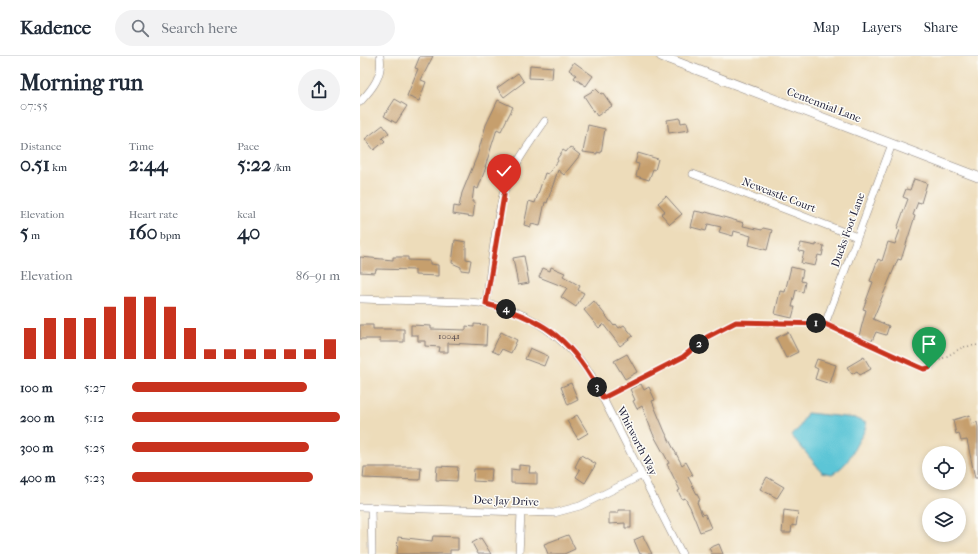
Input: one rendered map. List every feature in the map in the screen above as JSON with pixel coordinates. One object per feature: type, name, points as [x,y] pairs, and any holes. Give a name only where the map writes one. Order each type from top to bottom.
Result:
[{"type":"street","points":[[360,102],[375,85],[380,74],[380,56]]},
{"type":"street","name":"Centennial Lane","points":[[661,56],[978,177]]},
{"type":"street","points":[[486,304],[504,195],[523,153],[545,121]]},
{"type":"street","name":"Ducks Foot Lane","points":[[825,324],[892,144]]},
{"type":"street","name":"Newcastle Court","points":[[693,174],[857,237]]},
{"type":"street","name":"Whitworth Way","points":[[360,299],[486,304],[508,309],[527,317],[545,327],[562,340],[578,356],[591,375],[682,554]]},
{"type":"street","name":"Dee Jay Drive","points":[[360,507],[554,513],[567,511],[642,475]]},
{"type":"street","points":[[372,507],[372,554]]},
{"type":"street","points":[[519,554],[520,513]]},
{"type":"path","points":[[603,398],[683,357],[707,337],[736,322],[825,324],[924,369],[929,368],[963,348],[978,345]]},
{"type":"water","points":[[807,413],[855,418],[866,423],[864,432],[846,463],[832,474],[822,472],[792,436],[799,428]]},
{"type":"building","points":[[420,56],[433,56],[421,80],[426,82],[419,101],[407,96],[418,69],[415,68]]},
{"type":"building","points":[[574,62],[593,76],[586,86],[574,78],[576,75],[569,70]]},
{"type":"building","points":[[530,65],[553,67],[552,79],[529,78]]},
{"type":"building","points":[[518,73],[524,82],[504,97],[497,88]]},
{"type":"building","points":[[596,89],[601,94],[603,93],[612,106],[597,116],[584,96]]},
{"type":"building","points":[[395,99],[407,106],[396,123],[384,116]]},
{"type":"building","points":[[498,100],[513,107],[501,131],[497,129],[478,189],[474,187],[472,202],[475,202],[473,217],[453,214],[454,206],[459,207],[462,193],[477,156],[486,125]]},
{"type":"building","points":[[680,118],[681,123],[687,122],[689,130],[669,133],[667,120]]},
{"type":"building","points":[[383,125],[389,133],[382,138],[385,141],[374,150],[365,139]]},
{"type":"building","points":[[588,125],[605,129],[601,153],[597,152],[597,154],[583,152]]},
{"type":"building","points":[[570,147],[580,155],[564,175],[558,170],[547,203],[545,202],[540,226],[531,224],[531,227],[524,225],[529,201],[535,203],[545,173],[548,174],[558,161],[557,159],[563,150],[566,152]]},
{"type":"building","points":[[638,153],[658,159],[655,170],[653,169],[649,180],[636,176],[639,164],[635,163]]},
{"type":"building","points":[[914,179],[927,183],[921,203],[918,202],[913,215],[915,216],[901,260],[898,259],[873,319],[889,326],[886,335],[876,332],[872,341],[859,336],[866,310],[863,309],[873,282],[870,281],[878,259],[882,261],[888,242],[895,244],[900,230],[897,229],[908,199],[903,197],[906,189],[910,190]]},
{"type":"building","points":[[666,196],[682,214],[670,224],[661,214],[665,211],[658,203]]},
{"type":"building","points":[[695,211],[706,212],[744,223],[743,226],[762,230],[763,228],[772,230],[767,250],[749,245],[751,236],[734,231],[733,236],[719,232],[721,227],[708,224],[706,231],[691,227]]},
{"type":"building","points":[[455,240],[466,242],[466,259],[471,260],[469,271],[461,270],[461,267],[452,263]]},
{"type":"building","points":[[801,243],[824,246],[822,256],[818,255],[815,266],[801,263],[804,252],[799,251]]},
{"type":"building","points":[[524,256],[529,283],[518,285],[513,258]]},
{"type":"building","points":[[360,257],[393,260],[393,257],[408,257],[408,260],[430,261],[430,264],[438,265],[438,276],[415,275],[415,270],[376,269],[375,273],[360,272]]},
{"type":"building","points":[[551,267],[565,273],[563,276],[580,286],[578,290],[584,293],[576,307],[561,297],[567,288],[539,277],[543,268],[550,271]]},
{"type":"building","points":[[791,267],[803,270],[801,281],[805,282],[803,292],[796,290],[792,307],[795,307],[792,318],[775,314],[780,291],[785,292]]},
{"type":"building","points":[[594,301],[614,326],[616,324],[619,328],[624,325],[633,336],[620,346],[603,324],[599,328],[584,310]]},
{"type":"building","points":[[474,324],[487,325],[486,345],[448,343],[448,352],[439,352],[440,347],[425,346],[425,341],[418,341],[418,335],[411,335],[411,325],[431,326],[431,329],[466,330],[466,326],[474,327]]},
{"type":"building","points":[[360,325],[373,325],[373,329],[404,329],[404,342],[380,342],[380,339],[360,339]]},
{"type":"building","points":[[501,332],[517,340],[511,353],[502,349],[499,354],[492,351]]},
{"type":"building","points":[[788,332],[798,352],[786,358],[776,338]]},
{"type":"building","points":[[530,348],[548,356],[544,366],[525,359]]},
{"type":"building","points":[[627,354],[637,372],[625,379],[614,361]]},
{"type":"building","points":[[864,357],[871,369],[860,375],[857,371],[852,374],[847,367]]},
{"type":"building","points":[[817,359],[836,365],[830,384],[815,379],[818,369],[814,367]]},
{"type":"building","points":[[571,383],[578,400],[568,405],[561,387]]},
{"type":"building","points":[[641,384],[644,390],[649,387],[655,400],[652,401],[665,432],[682,465],[686,462],[693,475],[688,477],[700,500],[697,502],[702,515],[705,514],[711,528],[700,532],[690,507],[685,498],[682,499],[678,491],[680,490],[667,464],[669,463],[653,434],[642,406],[637,409],[633,401],[635,400],[630,389]]},
{"type":"building","points":[[577,415],[588,433],[578,439],[567,421]]},
{"type":"building","points":[[970,415],[972,424],[977,422],[978,427],[978,478],[975,478],[967,440],[961,441],[959,433],[956,434],[953,420]]},
{"type":"building","points":[[581,455],[596,464],[585,483],[576,477],[580,470],[575,467]]},
{"type":"building","points":[[519,465],[530,466],[529,473],[537,473],[537,484],[511,483],[511,469],[519,470]]},
{"type":"building","points":[[437,466],[458,467],[457,481],[436,480]]},
{"type":"building","points":[[364,467],[421,467],[420,480],[363,478]]},
{"type":"building","points":[[474,469],[492,469],[491,482],[473,481]]},
{"type":"building","points":[[767,477],[784,487],[777,498],[760,489]]},
{"type":"building","points":[[618,510],[631,510],[631,528],[625,528],[625,523],[609,524],[609,513],[618,513]]},
{"type":"building","points":[[784,510],[798,512],[796,526],[792,525],[791,533],[782,533]]},
{"type":"building","points":[[568,535],[575,549],[564,554],[548,554],[544,544]]},
{"type":"building","points":[[433,536],[458,537],[458,550],[450,550],[450,554],[397,554],[398,537],[432,541]]},
{"type":"building","points":[[643,536],[652,554],[640,554],[634,540]]},
{"type":"building","points":[[481,538],[491,554],[478,554],[472,543]]},
{"type":"building","points":[[719,544],[723,554],[712,554],[709,548]]},
{"type":"route","points":[[504,195],[499,216],[486,304],[508,309],[527,317],[545,327],[562,340],[578,356],[591,375],[603,398],[683,357],[707,337],[736,322],[825,324],[867,345],[924,369],[929,368]]}]
